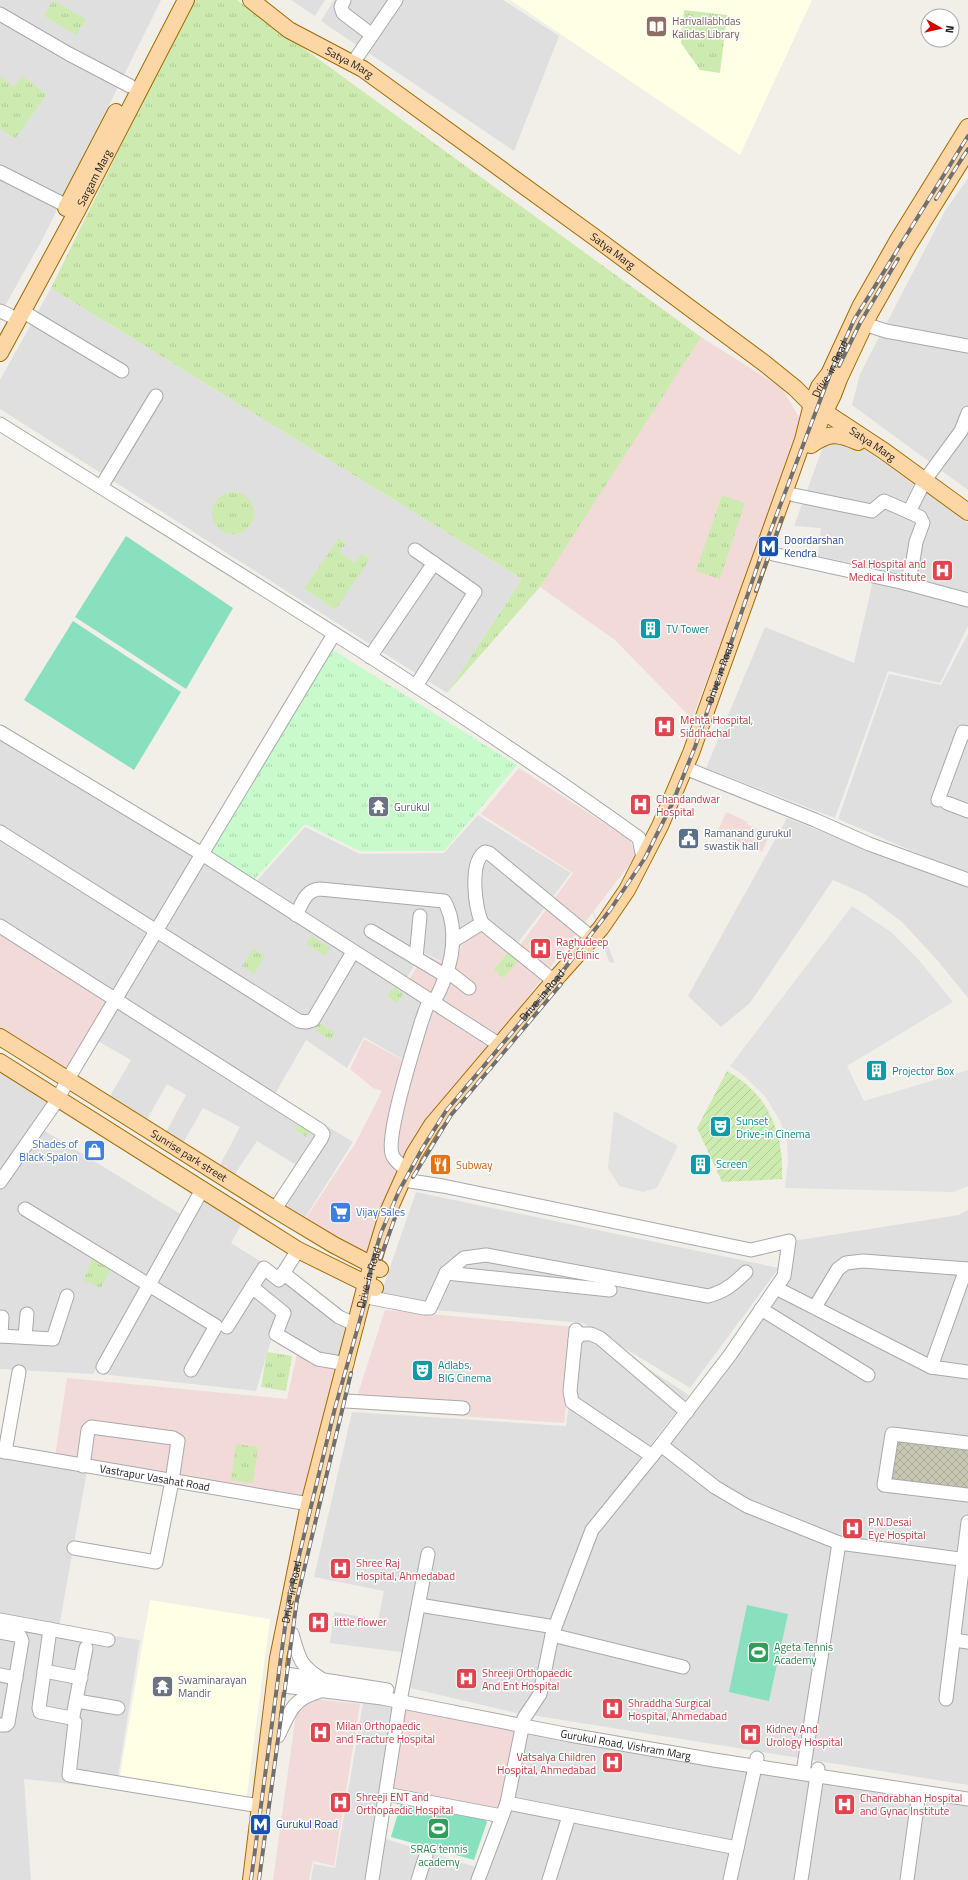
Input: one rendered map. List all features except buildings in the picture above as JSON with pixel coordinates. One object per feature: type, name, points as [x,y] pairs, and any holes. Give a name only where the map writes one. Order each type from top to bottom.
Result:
[{"type":"main road","name":"Sargam Marg","points":[[0,331],[174,0]]},
{"type":"main road","name":"Sargam Marg","points":[[0,353],[10,313],[101,167],[186,0]]},
{"type":"main road","name":"Satya Marg","points":[[251,0],[288,30],[363,69],[412,100],[764,364],[928,477],[968,512]]},
{"type":"main road","name":"Satya Marg","points":[[269,0],[302,29],[371,64],[412,100]]},
{"type":"main road","name":"Drive-in Road","points":[[251,1880],[260,1806],[281,1680],[318,1512],[346,1401],[388,1212],[432,1125],[601,928],[628,890],[689,770],[794,495],[811,446],[828,374],[860,307],[898,240],[968,127]]},
{"type":"main road","name":"Drive-in Road","points":[[408,1175],[422,1159],[440,1130],[566,981],[608,934],[635,894],[668,830],[798,455],[821,402],[908,246],[968,150]]},
{"type":"main road","name":"Satya Marg","points":[[821,402],[884,451],[968,501]]},
{"type":"main road","points":[[811,446],[818,440],[837,434],[884,451]]},
{"type":"main road","name":"Sunrise park street","points":[[0,1037],[275,1209],[334,1245],[376,1267]]},
{"type":"main road","points":[[0,1064],[298,1250],[371,1290]]},
{"type":"main road","name":"Drive-in Road","points":[[260,1880],[278,1736],[287,1612],[309,1504],[357,1325],[371,1290]]},
{"type":"street","points":[[344,0],[341,8],[343,13],[372,35]]},
{"type":"street","points":[[357,57],[396,0]]},
{"type":"street","points":[[0,14],[69,54],[130,86]]},
{"type":"street","points":[[0,172],[67,206]]},
{"type":"street","points":[[10,313],[122,371]]},
{"type":"street","points":[[864,324],[886,331],[968,346]]},
{"type":"street","points":[[101,487],[156,396]]},
{"type":"street","points":[[909,512],[928,477],[961,431],[968,413]]},
{"type":"street","points":[[0,424],[416,686],[571,789],[639,838],[643,858]]},
{"type":"street","points":[[794,495],[872,512],[884,501],[920,517],[923,523],[916,542],[912,567],[905,583]]},
{"type":"street","points":[[415,550],[475,592],[416,686]]},
{"type":"street","points":[[772,554],[905,583],[968,600]]},
{"type":"street","points":[[370,657],[434,563]]},
{"type":"street","points":[[0,1182],[58,1099],[68,1079],[334,634]]},
{"type":"street","points":[[0,732],[202,854],[500,1045]]},
{"type":"street","points":[[968,733],[963,732],[942,801],[968,811]]},
{"type":"street","points":[[689,770],[815,820],[869,844],[968,880]]},
{"type":"street","points":[[0,832],[299,1021],[306,1022],[313,1020],[353,952]]},
{"type":"street","points":[[554,981],[482,923],[478,915],[475,876],[477,861],[481,855],[485,852],[489,853],[592,938]]},
{"type":"street","points":[[296,915],[307,894],[320,888],[443,900],[447,905],[453,927],[453,941],[447,973],[428,1006],[421,1023],[391,1134],[392,1154],[408,1175],[443,1186],[751,1250],[789,1241],[784,1276],[776,1288],[730,1355],[687,1412],[592,1530],[554,1631],[540,1694],[524,1722],[507,1803],[478,1880]]},
{"type":"street","points":[[416,958],[420,916]]},
{"type":"street","points":[[453,941],[482,923]]},
{"type":"street","points":[[0,926],[320,1130],[323,1134],[321,1139],[275,1209]]},
{"type":"street","points":[[371,931],[416,958],[447,973],[469,988]]},
{"type":"street","points":[[103,1367],[202,1190]]},
{"type":"street","points":[[25,1209],[216,1326],[191,1370]]},
{"type":"street","points":[[227,1327],[264,1268],[279,1280],[298,1250]]},
{"type":"street","points":[[371,1290],[424,1308],[430,1308],[446,1273],[464,1258],[486,1254],[708,1296],[718,1294],[733,1285],[746,1272]]},
{"type":"street","points":[[814,1307],[838,1269],[846,1263],[863,1261],[967,1269],[931,1366]]},
{"type":"street","points":[[283,1273],[339,1317],[357,1325]]},
{"type":"street","points":[[446,1273],[610,1290]]},
{"type":"street","points":[[252,1287],[284,1313],[276,1334],[318,1359],[347,1364]]},
{"type":"street","points":[[776,1288],[931,1366],[968,1372]]},
{"type":"street","points":[[2,1317],[0,1336],[53,1339],[67,1296]]},
{"type":"street","points":[[761,1309],[868,1375]]},
{"type":"street","points":[[25,1337],[28,1314]]},
{"type":"street","points":[[652,1456],[572,1402],[570,1391],[575,1335],[591,1334],[600,1338],[687,1412]]},
{"type":"street","points":[[2,1451],[19,1372]]},
{"type":"street","points":[[346,1401],[463,1408]]},
{"type":"street","points":[[74,1548],[156,1562],[172,1481],[178,1441],[173,1438],[91,1427],[88,1430],[83,1466]]},
{"type":"street","points":[[968,1443],[892,1434],[884,1485],[968,1495]]},
{"type":"street","points":[[661,1446],[715,1487],[747,1506],[839,1544],[966,1560]]},
{"type":"street","name":"Vastrapur Vasahat Road","points":[[2,1451],[309,1504]]},
{"type":"street","points":[[946,1699],[966,1560],[968,1522]]},
{"type":"street","points":[[804,1766],[839,1544]]},
{"type":"street","points":[[372,1880],[401,1697],[428,1554]]},
{"type":"street","points":[[419,1605],[554,1631],[683,1667]]},
{"type":"street","points":[[0,1620],[108,1640]]},
{"type":"street","points":[[50,1629],[39,1708],[40,1712],[72,1717],[77,1701],[86,1648]]},
{"type":"street","points":[[0,1632],[17,1635],[22,1638],[8,1723],[6,1725],[0,1725]]},
{"type":"street","points":[[278,1736],[293,1706],[305,1695],[323,1685],[307,1670],[300,1659],[292,1634]]},
{"type":"street","points":[[954,1640],[968,1642]]},
{"type":"street","points":[[44,1672],[81,1678]]},
{"type":"street","points":[[0,1675],[16,1678]]},
{"type":"street","name":"Gurukul Road, Vishram Marg","points":[[281,1680],[401,1697],[524,1722],[756,1762],[818,1772],[968,1792]]},
{"type":"street","points":[[77,1701],[118,1708]]},
{"type":"street","points":[[75,1722],[68,1775],[260,1806]]},
{"type":"street","points":[[730,1880],[756,1762]]},
{"type":"street","name":"Gurukul Road, Vishram Marg","points":[[756,1762],[804,1766],[818,1772],[920,1792],[968,1799]]},
{"type":"street","points":[[801,1880],[818,1772]]},
{"type":"street","points":[[907,1880],[920,1792]]},
{"type":"street","points":[[386,1794],[502,1816]]},
{"type":"street","points":[[507,1803],[737,1848]]},
{"type":"street","points":[[549,1880],[570,1816]]},
{"type":"street","points":[[418,1880],[426,1855]]},
{"type":"shaded area","points":[[0,0],[161,0],[44,236],[0,315]]},
{"type":"shaded area","points":[[291,0],[325,0],[315,16]]},
{"type":"shaded area","points":[[334,0],[503,0],[559,36],[514,151],[321,21]]},
{"type":"shaded area","points":[[510,0],[812,0],[740,155]]},
{"type":"shaded area","points":[[968,178],[968,490],[852,405],[860,374],[945,211]]},
{"type":"shaded area","points":[[51,288],[522,579],[447,693],[0,409],[0,380]]},
{"type":"shaded area","name":"Doordarshan Kendra","points":[[701,337],[782,388],[800,419],[785,474],[692,719],[615,640],[540,587],[667,383]]},
{"type":"shaded area","points":[[831,425],[968,523],[968,626],[940,683],[888,671],[835,818],[706,768],[765,627],[854,663],[876,568],[818,556],[821,528],[794,526]]},
{"type":"shaded area","points":[[968,634],[968,875],[838,819],[889,674],[941,685]]},
{"type":"shaded area","points":[[0,732],[199,855],[115,995],[0,924]]},
{"type":"shaded area","points":[[519,768],[630,840],[636,856],[497,1037],[408,982],[424,954],[450,966],[478,920],[518,948],[573,873],[481,814]]},
{"type":"shaded area","points":[[726,812],[748,822],[747,824],[770,834],[762,852],[717,833]]},
{"type":"shaded area","points":[[478,815],[571,873],[517,944],[478,917],[450,965],[422,952],[405,981],[254,884],[305,827],[360,854],[444,853]]},
{"type":"shaded area","points":[[787,818],[968,887],[968,998],[938,961],[902,922],[865,894],[833,880],[750,1003],[721,1027],[688,996]]},
{"type":"shaded area","points":[[203,861],[426,1001],[409,1063],[364,1037],[347,1068],[306,1040],[275,1094],[353,1142],[303,1221],[277,1205],[298,1166],[257,1141],[232,1178],[218,1169],[240,1127],[203,1108],[182,1145],[165,1134],[186,1095],[167,1084],[146,1121],[109,1098],[131,1060],[96,1040]]},
{"type":"shaded area","points":[[588,898],[615,963],[609,962]]},
{"type":"shaded area","points":[[852,906],[891,932],[918,959],[953,1002],[847,1066],[864,1101],[968,1070],[968,1186],[954,1192],[785,1188],[788,1161],[787,1141],[780,1121],[765,1096],[744,1076],[730,1066]]},
{"type":"shaded area","points":[[0,932],[110,1001],[67,1074],[0,1030]]},
{"type":"shaded area","points":[[433,1007],[496,1044],[408,1152],[391,1184],[377,1220],[368,1258],[304,1221],[355,1144],[382,1091],[373,1088],[350,1069],[364,1039],[410,1064]]},
{"type":"shaded area","points":[[0,1069],[52,1102],[0,1174]]},
{"type":"shaded area","points":[[614,1111],[678,1146],[657,1188],[643,1192],[619,1186],[608,1168]]},
{"type":"shaded area","points":[[45,1131],[182,1215],[93,1374],[0,1369],[0,1187]]},
{"type":"shaded area","points":[[416,1192],[779,1268],[690,1388],[583,1323],[377,1305]]},
{"type":"shaded area","points":[[202,1200],[242,1223],[231,1243],[352,1318],[342,1361],[319,1356],[275,1327],[256,1391],[101,1374]]},
{"type":"shaded area","points":[[968,1210],[968,1785],[531,1715],[558,1631],[595,1531],[788,1277],[793,1241],[959,1215]]},
{"type":"shaded area","points":[[385,1310],[576,1327],[564,1423],[353,1409]]},
{"type":"shaded area","points":[[580,1325],[689,1395],[586,1529],[536,1692],[521,1714],[410,1688],[416,1654],[330,1643],[334,1612],[378,1620],[384,1591],[314,1577],[352,1412],[566,1426]]},
{"type":"shaded area","points":[[297,1354],[316,1362],[341,1367],[307,1501],[55,1456],[67,1378],[287,1399]]},
{"type":"shaded area","points":[[894,1437],[968,1446],[968,1493],[888,1483]]},
{"type":"shaded area","points":[[0,1456],[87,1471],[59,1627],[140,1640],[116,1789],[24,1779],[31,1880],[0,1880]]},
{"type":"shaded area","points":[[150,1600],[270,1619],[246,1802],[119,1781]]},
{"type":"shaded area","points":[[305,1698],[360,1704],[334,1866],[313,1861],[309,1880],[273,1880],[297,1707]]},
{"type":"shaded area","points":[[363,1703],[397,1707],[376,1836],[479,1868],[475,1880],[311,1880],[314,1864],[335,1868]]},
{"type":"shaded area","points":[[405,1709],[517,1732],[499,1814],[390,1793]]},
{"type":"shaded area","points":[[523,1733],[813,1781],[799,1880],[480,1880]]},
{"type":"shaded area","points":[[820,1783],[968,1804],[968,1880],[805,1880]]},
{"type":"green space","points":[[53,0],[86,19],[76,35],[44,16]]},
{"type":"green space","points":[[193,0],[237,0],[701,337],[540,587],[447,693],[522,579],[51,288]]},
{"type":"green space","points":[[684,10],[727,15],[720,73],[700,70],[681,43]]},
{"type":"green space","points":[[0,76],[14,87],[22,76],[47,94],[15,139],[0,128]]},
{"type":"green space","points":[[229,492],[237,492],[245,495],[251,501],[254,513],[251,525],[245,531],[237,534],[229,534],[221,531],[215,525],[212,517],[212,509],[215,501],[221,495]]},
{"type":"green space","points":[[722,495],[745,503],[720,579],[696,571]]},
{"type":"green space","points":[[126,536],[233,608],[186,689],[75,617]]},
{"type":"green space","points":[[339,538],[346,543],[340,552],[355,563],[362,554],[370,559],[335,610],[304,588]]},
{"type":"green space","points":[[73,621],[181,692],[134,770],[24,700]]},
{"type":"green space","points":[[333,650],[517,765],[444,851],[360,851],[305,824],[252,882],[208,851]]},
{"type":"green space","points":[[312,936],[330,948],[325,956],[306,944]]},
{"type":"green space","points":[[253,949],[265,956],[254,974],[242,966]]},
{"type":"green space","points":[[510,950],[520,958],[504,978],[494,970]]},
{"type":"green space","points":[[394,987],[403,994],[397,1003],[387,996]]},
{"type":"green space","points":[[319,1023],[335,1033],[330,1040],[315,1030]]},
{"type":"green space","points":[[727,1071],[742,1080],[754,1091],[771,1116],[777,1131],[780,1146],[782,1179],[722,1182],[697,1128]]},
{"type":"green space","points":[[299,1123],[310,1131],[306,1137],[295,1129]]},
{"type":"green space","points":[[94,1255],[113,1264],[101,1288],[83,1280]]},
{"type":"green space","points":[[267,1352],[292,1356],[286,1391],[261,1387]]},
{"type":"green space","points":[[236,1444],[258,1447],[253,1483],[231,1480]]},
{"type":"green space","name":"Ageta Tennis Academy","points":[[747,1605],[788,1614],[769,1701],[729,1692]]},
{"type":"green space","name":"SRAG tennis academy","points":[[401,1803],[484,1818],[487,1822],[474,1860],[391,1837]]},
{"type":"railway","points":[[251,1880],[289,1597],[335,1408],[365,1302],[372,1263],[381,1233],[399,1191],[422,1149],[446,1111],[552,985],[610,910],[645,858],[672,804],[695,747],[761,556],[832,369],[854,320],[968,136]]},
{"type":"railway","points":[[936,199],[968,149]]},
{"type":"railway","points":[[839,366],[860,323],[898,259]]},
{"type":"railway","points":[[756,591],[782,518]]},
{"type":"railway","points":[[413,1177],[451,1115],[561,984]]},
{"type":"railway","points":[[380,1259],[397,1212]]},
{"type":"railway","points":[[259,1880],[297,1599],[351,1373]]},
{"type":"place","name":"Harivallabhdas Kalidas Library","points":[[657,27]]},
{"type":"place","name":"Doordarshan Kendra","points":[[768,546]]},
{"type":"place","name":"Sal Hospital and Medical Institute","points":[[942,570]]},
{"type":"place","name":"TV Tower","points":[[651,629]]},
{"type":"place","name":"Mehta Hospital, Siddhachal","points":[[665,726]]},
{"type":"place","name":"Chandandwar Hospital","points":[[640,805]]},
{"type":"place","name":"Gurukul","points":[[378,807]]},
{"type":"place","name":"Ramanand gurukul swastik hall","points":[[688,839]]},
{"type":"place","name":"Raghudeep Eye Clinic","points":[[540,948]]},
{"type":"place","name":"Projector Box","points":[[877,1071]]},
{"type":"place","name":"Sunset Drive-in Cinema","points":[[721,1127]]},
{"type":"place","name":"Shades of Black Spalon","points":[[94,1150]]},
{"type":"place","name":"Screen","points":[[701,1164]]},
{"type":"place","name":"Subway","points":[[440,1165]]},
{"type":"place","name":"Vijay Sales","points":[[340,1212]]},
{"type":"place","name":"Adlabs, BIG Cinema","points":[[423,1371]]},
{"type":"place","name":"P.N.Desai Eye Hospital","points":[[853,1528]]},
{"type":"place","name":"Shree Raj Hospital, Ahmedabad","points":[[340,1569]]},
{"type":"place","name":"little flower","points":[[319,1622]]},
{"type":"place","name":"Ageta Tennis Academy","points":[[758,1653]]},
{"type":"place","name":"Shreeji Orthopaedic And Ent Hospital","points":[[466,1679]]},
{"type":"place","name":"Swaminarayan Mandir","points":[[163,1686]]},
{"type":"place","name":"Shraddha Surgical Hospital, Ahmedabad","points":[[612,1709]]},
{"type":"place","name":"Milan Orthopaedic and Fracture Hospital","points":[[321,1732]]},
{"type":"place","name":"Kidney And Urology Hospital","points":[[751,1735]]},
{"type":"place","name":"Vatsalya Children Hospital, Ahmedabad","points":[[612,1763]]},
{"type":"place","name":"Shreeji ENT and Orthopaedic Hospital","points":[[341,1803]]},
{"type":"place","name":"Chandrabhan Hospital and Gynac Institute","points":[[844,1804]]},
{"type":"place","name":"Gurukul Road","points":[[260,1824]]},
{"type":"place","name":"SRAG tennis academy","points":[[439,1829]]}]
